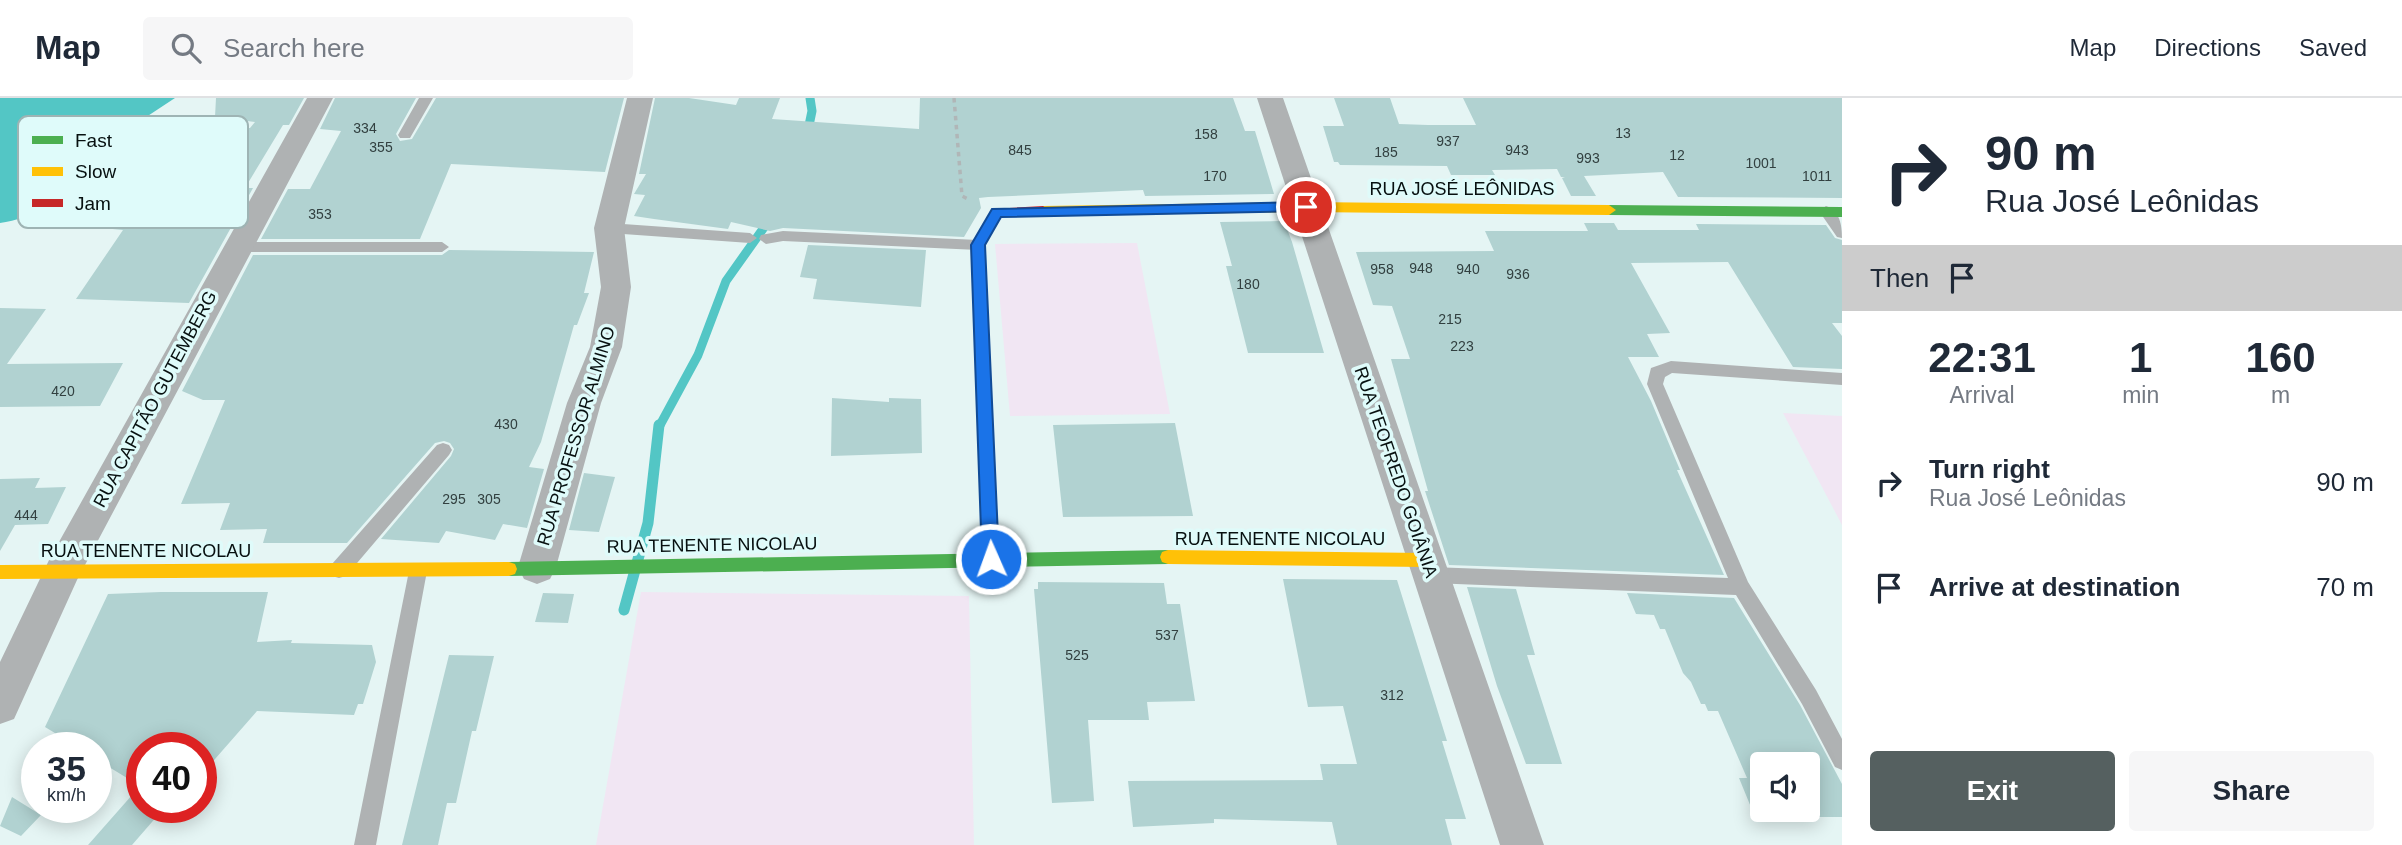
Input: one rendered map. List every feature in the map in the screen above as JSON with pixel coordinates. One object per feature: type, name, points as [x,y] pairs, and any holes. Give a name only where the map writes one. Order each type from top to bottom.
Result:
[{"type":"street","name":"RUA CAPITÃO GUTEMBERG","points":[[248,227],[320,98]]},
{"type":"street","name":"RUA PROFESSOR ALMINO","points":[[537,567],[584,403],[606,347],[616,287],[609,228],[640,98]]},
{"type":"street","name":"RUA TEOFREDO GOIÂNIA","points":[[1270,98],[1522,845]]},
{"type":"street","name":"RUA JOSÉ LEÔNIDAS","points":[[997,212],[1306,207],[1834,212]]},
{"type":"street","points":[[991,559],[978,245],[997,212]]},
{"type":"street","name":"RUA CAPITÃO GUTEMBERG","points":[[0,705],[63,570],[248,228]]},
{"type":"street","name":"RUA TENENTE NICOLAU","points":[[0,572],[418,571],[1218,557],[1428,568]]},
{"type":"lane","points":[[405,135],[426,98]]},
{"type":"lane","points":[[1834,212],[1842,233]]},
{"type":"lane","points":[[609,228],[758,239],[783,236],[978,245]]},
{"type":"lane","points":[[237,247],[442,247]]},
{"type":"lane","points":[[1842,379],[1803,379],[1671,367],[1657,373],[1655,384],[1741,587],[1809,697],[1842,760]]},
{"type":"lane","points":[[339,570],[443,450]]},
{"type":"lane","points":[[1428,568],[1741,587]]},
{"type":"lane","points":[[365,845],[418,571]]},
{"type":"path","points":[[954,98],[962,196],[997,212]]},
{"type":"shaded area","points":[[1137,243],[1170,414],[1010,416],[995,244]]},
{"type":"shaded area","points":[[1783,413],[1842,416],[1842,525]]},
{"type":"shaded area","points":[[641,592],[969,596],[974,845],[596,845]]},
{"type":"water","points":[[0,98],[175,98],[148,116],[18,116],[18,219],[0,223]]},
{"type":"building","points":[[216,98],[304,98],[289,125],[283,125],[248,183],[248,128],[255,122],[248,121],[248,116],[215,116]]},
{"type":"building","points":[[335,98],[416,98],[396,134],[400,141],[412,139],[436,98],[624,98],[605,172],[451,164],[420,239],[261,239],[288,189],[310,189],[341,131],[320,129]]},
{"type":"building","points":[[655,98],[689,98],[736,105],[739,98],[780,98],[772,119],[919,129],[920,98],[1233,98],[1245,131],[1255,131],[1274,194],[1145,196],[1143,190],[979,198],[981,208],[964,237],[783,228],[770,231],[731,222],[728,229],[634,216],[645,195],[634,194],[646,174],[639,174]]},
{"type":"building","points":[[1334,98],[1390,98],[1399,124],[1476,125],[1463,98],[1842,98],[1842,198],[1678,197],[1663,172],[1584,176],[1596,196],[1571,196],[1562,178],[1565,177],[1561,177],[1557,169],[1492,170],[1495,175],[1451,175],[1447,166],[1340,165],[1334,162],[1323,126],[1344,126]]},
{"type":"building","points":[[1284,221],[1324,353],[1248,353],[1226,266],[1232,266],[1220,222]]},
{"type":"building","points":[[1584,223],[1614,223],[1618,230],[1699,230],[1696,224],[1826,225],[1835,238],[1842,240],[1842,323],[1832,323],[1842,336],[1842,369],[1793,367],[1728,262],[1631,263],[1670,333],[1647,334],[1659,357],[1628,357],[1651,401],[1680,470],[1677,470],[1724,575],[1449,565],[1425,491],[1428,491],[1391,359],[1410,359],[1392,306],[1373,305],[1356,252],[1494,251],[1485,231],[1588,231]]},
{"type":"building","points":[[102,228],[231,228],[189,303],[76,299],[123,230]]},
{"type":"building","points":[[808,245],[926,250],[921,307],[813,299],[817,279],[800,277]]},
{"type":"building","points":[[449,250],[594,252],[584,293],[589,293],[577,325],[574,325],[541,442],[529,467],[544,469],[527,528],[503,524],[495,540],[446,531],[439,543],[381,539],[451,456],[454,449],[450,443],[444,441],[435,443],[347,543],[263,543],[267,529],[220,530],[230,503],[181,504],[225,400],[203,400],[182,391],[253,255],[442,255]]},
{"type":"building","points":[[0,308],[46,309],[7,364],[123,363],[100,406],[0,407]]},
{"type":"building","points":[[832,398],[889,402],[889,398],[921,399],[922,453],[831,456]]},
{"type":"building","points":[[1175,423],[1193,516],[1063,517],[1053,425]]},
{"type":"building","points":[[584,473],[615,477],[599,532],[569,530]]},
{"type":"building","points":[[40,478],[35,488],[66,487],[48,524],[15,525],[0,551],[0,479]]},
{"type":"building","points":[[1283,579],[1397,580],[1447,741],[1442,741],[1466,819],[1445,819],[1452,845],[1337,845],[1332,822],[1214,819],[1214,823],[1133,827],[1128,781],[1323,780],[1320,764],[1357,764],[1343,706],[1308,707]]},
{"type":"building","points":[[1038,582],[1164,583],[1167,604],[1180,604],[1195,701],[1147,702],[1149,720],[1088,720],[1094,801],[1052,803],[1034,589],[1038,589]]},
{"type":"building","points":[[1467,587],[1516,589],[1535,655],[1527,655],[1562,764],[1526,764],[1497,686]]},
{"type":"building","points":[[268,592],[257,642],[292,640],[291,643],[372,645],[376,662],[363,704],[358,704],[354,715],[257,711],[217,757],[217,732],[126,732],[126,777],[112,769],[112,732],[53,732],[45,727],[108,594]]},
{"type":"building","points":[[543,593],[574,594],[568,623],[535,622]]},
{"type":"building","points":[[1627,593],[1734,598],[1800,705],[1842,784],[1842,817],[1820,817],[1820,752],[1750,752],[1750,805],[1739,778],[1747,778],[1718,711],[1708,711],[1705,704],[1701,704],[1691,682],[1683,673],[1665,629],[1660,629],[1654,615],[1636,614]]},
{"type":"building","points":[[449,655],[494,656],[476,731],[472,731],[456,803],[447,803],[438,845],[402,845]]},
{"type":"building","points":[[12,797],[21,803],[21,823],[33,823],[21,836],[0,826]]},
{"type":"building","points":[[126,802],[126,823],[151,823],[132,845],[88,845],[107,823],[112,823],[112,818]]},
{"type":"waterway","points":[[807,135],[812,111],[810,98]]},
{"type":"waterway","points":[[659,427],[698,355],[726,281],[770,219]]},
{"type":"waterway","points":[[624,610],[648,523],[659,425]]},
{"type":"traffic: fast","points":[[1609,210],[1842,212]]},
{"type":"traffic: fast","points":[[509,569],[1168,557]]},
{"type":"traffic: slow","points":[[1043,211],[1306,207],[1609,210]]},
{"type":"traffic: slow","points":[[1168,557],[1425,560]]},
{"type":"traffic: slow","points":[[0,572],[509,569]]},
{"type":"traffic: jam","points":[[991,559],[978,245],[997,212],[1043,211]]},
{"type":"route","points":[[991,559],[978,245],[997,212],[1306,207]]}]
